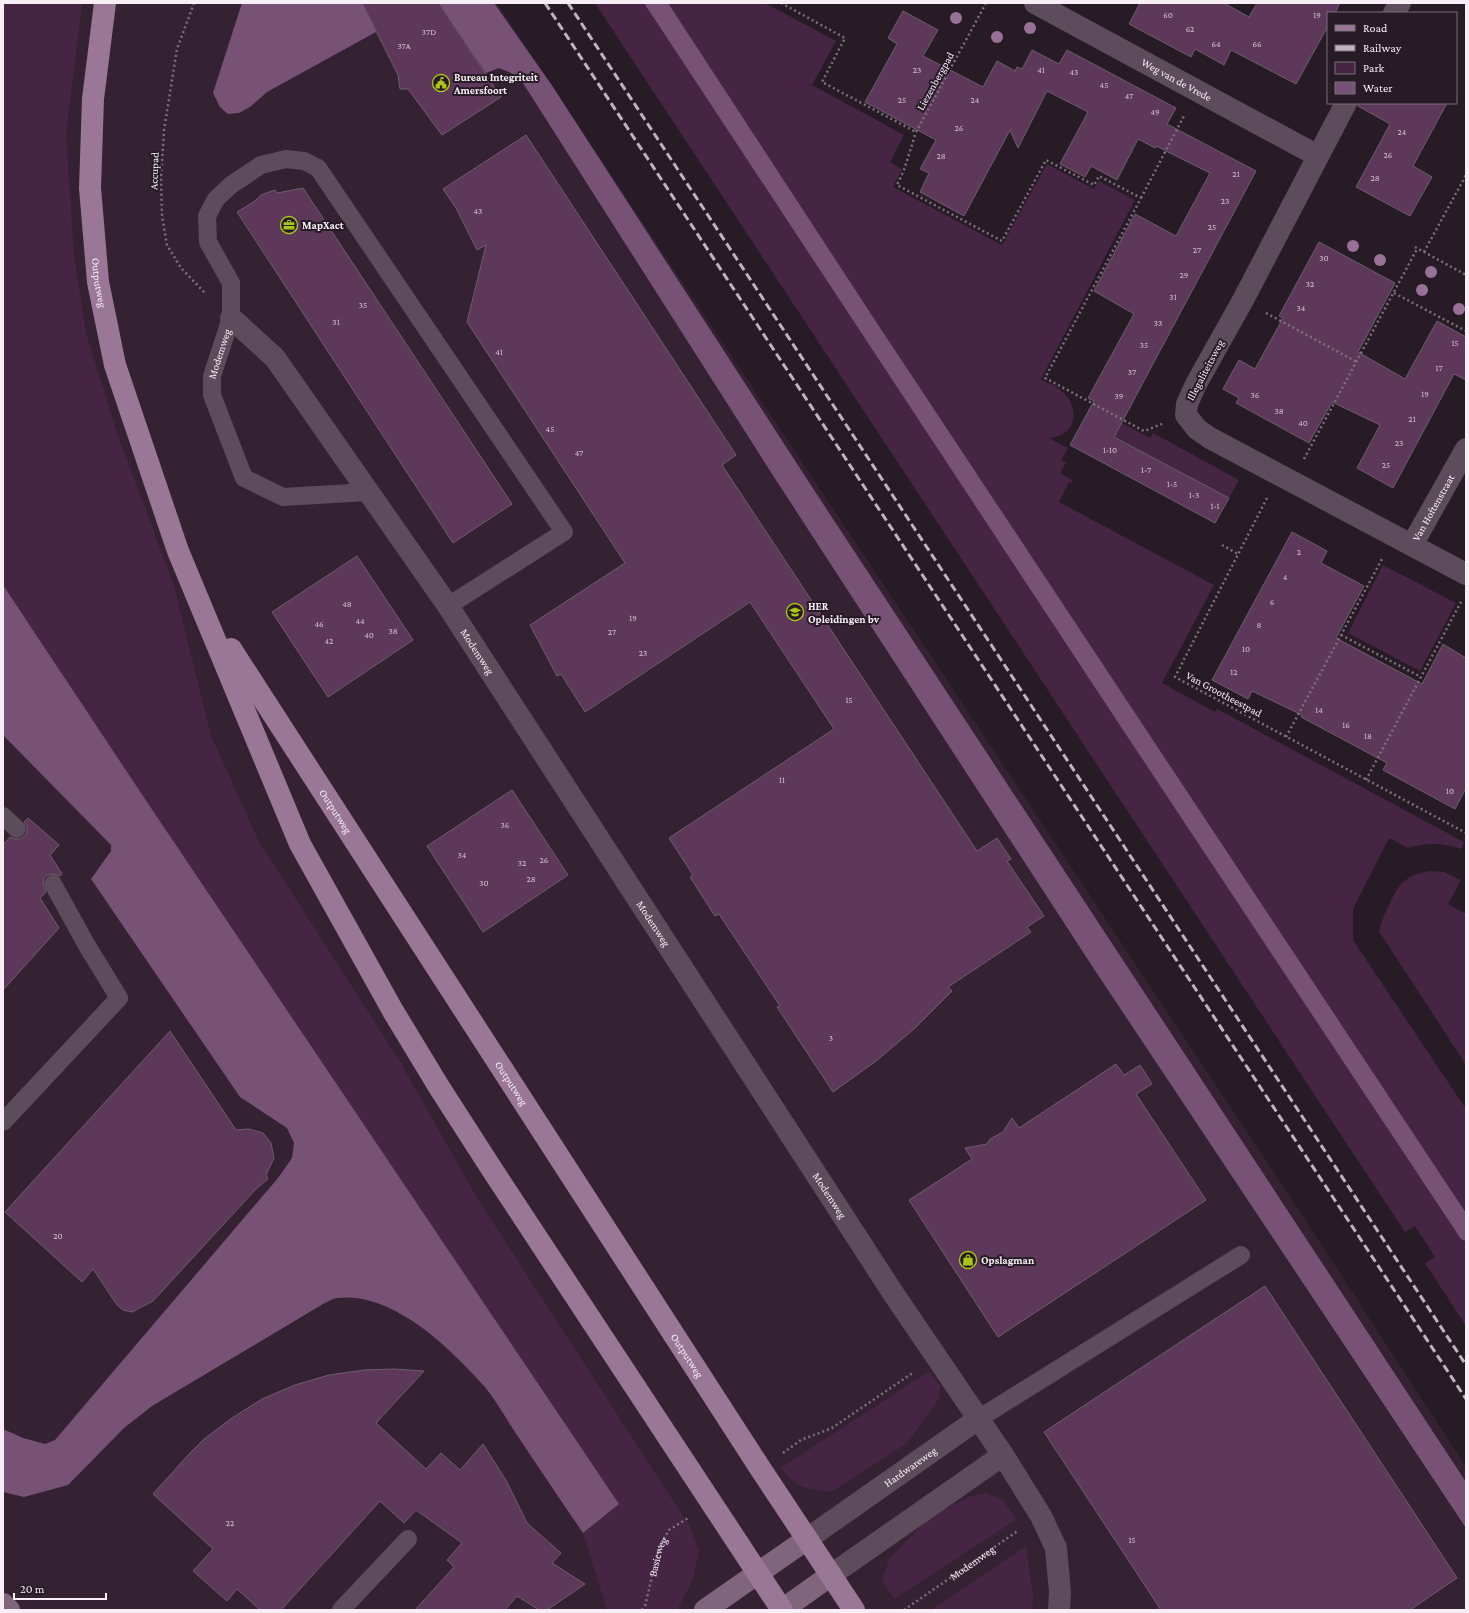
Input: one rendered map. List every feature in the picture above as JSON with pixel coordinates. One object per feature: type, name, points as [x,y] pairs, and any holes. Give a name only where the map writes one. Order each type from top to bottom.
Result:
[{"type":"main road","name":"Outputweg","points":[[105,3],[93,99],[90,188],[98,282],[115,365],[178,551],[300,844],[393,1011],[493,1171],[782,1610]]},
{"type":"main road","name":"Outputweg","points":[[178,551],[237,660],[502,1067],[760,1468],[854,1610]]},
{"type":"street","name":"Weg van de Vrede","points":[[1035,3],[1318,156]]},
{"type":"street","points":[[1395,12],[1400,3]]},
{"type":"street","name":"Illegaliteitsweg","points":[[1345,104],[1243,300],[1196,384],[1187,404],[1186,415],[1197,429],[1210,438],[1466,574]]},
{"type":"street","name":"Modemweg","points":[[231,318],[275,358],[448,606],[888,1286],[978,1420]]},
{"type":"street","name":"Van Hoftenstraat","points":[[1403,540],[1466,449]]},
{"type":"street","points":[[978,1420],[1003,1455],[1040,1516],[1056,1548],[1060,1592],[1059,1610]]},
{"type":"street","name":"Hardwareweg","points":[[806,1538],[978,1420]]},
{"type":"street","points":[[782,1610],[1003,1455]]},
{"type":"street","points":[[705,1610],[806,1538]]},
{"type":"street","points":[[3,1604],[9,1610]]},
{"type":"lane","points":[[231,318],[230,283],[208,242],[207,216],[216,199],[231,186],[261,165],[286,160],[304,161],[318,168],[564,532],[448,606]]},
{"type":"lane","name":"Modemweg","points":[[231,318],[212,376],[212,395],[244,478],[283,497],[368,492]]},
{"type":"lane","points":[[3,816],[17,829]]},
{"type":"lane","points":[[3,1122],[119,998],[86,944],[53,884]]},
{"type":"lane","points":[[978,1420],[1241,1255]]},
{"type":"lane","points":[[341,1610],[408,1539]]},
{"type":"path","name":"Accupad","points":[[194,3],[177,48],[164,130],[161,179],[162,216],[167,245],[181,268],[196,286],[231,318]]},
{"type":"path","points":[[781,3],[845,38],[822,82],[916,132]]},
{"type":"path","name":"Liezenbergpad","points":[[986,3],[916,132],[904,170],[896,185],[1002,241],[1046,160],[1094,185],[1099,176],[1141,198]]},
{"type":"path","points":[[1186,415],[1144,431],[1045,378],[1198,91]]},
{"type":"path","points":[[1466,175],[1424,252],[1466,274]]},
{"type":"path","name":"Van Grootheestpad","points":[[1424,252],[1416,248],[1357,362],[1238,554],[1175,677],[1466,833]]},
{"type":"path","points":[[1394,293],[1466,332]]},
{"type":"path","points":[[1243,300],[1357,362]]},
{"type":"path","points":[[1286,736],[1341,635],[1403,540]]},
{"type":"path","points":[[1222,545],[1238,554]]},
{"type":"path","points":[[1366,780],[1462,599]]},
{"type":"path","points":[[1341,635],[1421,677]]},
{"type":"path","points":[[760,1468],[801,1440],[832,1428],[936,1357]]},
{"type":"path","name":"Basicweg","points":[[642,1610],[659,1547],[669,1530],[711,1502]]},
{"type":"path","name":"Modemweg","points":[[904,1610],[1040,1516]]},
{"type":"shaded area","points":[[3,3],[497,3],[1299,1210],[1466,1467],[1466,1610],[3,1610]]},
{"type":"green space","points":[[3,3],[82,3],[66,136],[74,256],[86,333],[117,433],[174,586],[211,735],[258,840],[399,1060],[479,1201],[690,1527],[699,1551],[693,1579],[677,1610],[607,1610],[583,1533],[619,1504],[147,802],[3,585]]},
{"type":"green space","points":[[595,3],[644,3],[1119,724],[1461,1238],[1466,1241],[1466,1326],[1425,1263],[1435,1257],[1415,1226],[1405,1232]]},
{"type":"green space","points":[[668,3],[765,3],[836,41],[812,85],[904,135],[890,162],[902,169],[893,187],[1002,245],[1047,164],[1094,189],[1099,181],[1135,200],[1041,379],[1056,387],[1067,397],[1073,412],[1071,426],[1066,432],[1059,436],[1049,438],[1068,448],[1061,460],[1066,463],[1060,473],[1073,481],[1072,483],[1069,482],[1059,502],[1214,585],[1162,683],[1215,712],[1217,709],[1464,842],[1461,849],[1448,845],[1435,844],[1408,848],[1389,838],[1353,909],[1353,940],[1466,1109],[1466,1213],[873,317]]},
{"type":"green space","points":[[1090,406],[1150,438],[1153,433],[1239,480],[1229,498],[1084,420]]},
{"type":"green space","points":[[1383,565],[1456,603],[1420,671],[1348,633]]},
{"type":"green space","points":[[1430,871],[1444,872],[1461,880],[1448,904],[1466,914],[1466,1065],[1379,931],[1386,911],[1396,891],[1404,881],[1415,875]]},
{"type":"green space","points":[[929,1371],[941,1387],[937,1402],[906,1444],[831,1492],[797,1484],[786,1475],[781,1468]]},
{"type":"green space","points":[[985,1493],[1003,1500],[1016,1520],[894,1599],[882,1580],[890,1558],[931,1516],[969,1497]]},
{"type":"green space","points":[[1026,1546],[1033,1597],[1032,1610],[931,1610]]},
{"type":"water","points":[[242,3],[364,3],[376,32],[267,92],[250,107],[239,113],[228,114],[220,107],[213,93]]},
{"type":"water","points":[[439,3],[494,3],[551,84],[814,490],[1466,1482],[1466,1528],[1094,969],[774,477],[521,80],[511,73],[499,68],[486,73]]},
{"type":"water","points":[[644,3],[668,3],[873,317],[1466,1213],[1466,1241],[1461,1239],[1119,724]]},
{"type":"water","points":[[3,585],[147,802],[619,1504],[583,1533],[494,1399],[471,1372],[438,1340],[419,1326],[399,1313],[379,1304],[358,1298],[337,1298],[323,1304],[152,1406],[124,1428],[68,1485],[24,1497],[3,1492],[3,1429],[23,1438],[45,1444],[55,1440],[278,1178],[292,1158],[294,1143],[287,1128],[240,1097],[91,879],[111,851],[111,845],[3,735]]},
{"type":"building","points":[[362,3],[439,3],[501,97],[442,135],[408,89],[400,89],[398,75]]},
{"type":"building","points":[[1140,3],[1224,3],[1249,17],[1257,3],[1340,3],[1336,12],[1327,12],[1327,28],[1296,84],[1231,50],[1224,65],[1195,49],[1191,57],[1129,24]]},
{"type":"building","points":[[903,11],[938,30],[923,56],[983,87],[997,61],[1015,71],[1017,67],[1022,69],[1032,50],[1059,64],[1067,50],[1176,108],[1167,124],[1256,171],[1114,437],[1229,498],[1215,523],[1070,445],[1094,401],[1088,398],[1134,314],[1094,291],[1135,214],[1176,236],[1210,173],[1156,146],[1155,148],[1138,139],[1117,180],[1091,166],[1085,177],[1060,164],[1088,112],[1047,91],[1018,148],[1010,130],[964,216],[920,192],[929,173],[920,169],[936,140],[865,102],[897,44],[888,38]]},
{"type":"building","points":[[1358,104],[1446,104],[1413,166],[1432,177],[1410,216],[1356,187],[1390,124],[1358,106]]},
{"type":"building","points":[[526,135],[736,455],[722,465],[977,851],[997,838],[1011,859],[1007,861],[1044,916],[1027,927],[1031,932],[948,987],[952,991],[914,1029],[876,1061],[833,1092],[777,1007],[780,1006],[719,914],[715,916],[690,877],[693,875],[669,838],[834,729],[750,602],[585,712],[561,674],[557,676],[530,625],[625,563],[467,322],[486,245],[477,250],[456,208],[443,189]]},
{"type":"building","points":[[303,188],[512,504],[453,543],[237,212],[255,201],[261,195],[275,190],[277,193]]},
{"type":"building","points":[[1319,242],[1395,283],[1358,352],[1405,379],[1437,321],[1466,337],[1466,380],[1454,374],[1393,488],[1357,468],[1380,425],[1332,402],[1309,443],[1236,403],[1239,398],[1223,389],[1239,360],[1255,369],[1283,318],[1279,316]]},
{"type":"building","points":[[1292,532],[1327,551],[1321,563],[1364,586],[1336,638],[1422,684],[1443,644],[1466,658],[1466,788],[1455,809],[1383,770],[1387,763],[1301,717],[1302,715],[1252,691],[1248,699],[1212,680]]},
{"type":"building","points":[[357,556],[413,640],[328,697],[272,612]]},
{"type":"building","points":[[512,790],[568,875],[483,932],[427,846]]},
{"type":"building","points":[[28,818],[59,845],[50,855],[62,874],[60,876],[53,874],[48,875],[44,878],[43,884],[46,892],[40,898],[59,928],[3,990],[3,845],[10,837],[20,839],[25,836],[27,826],[24,822]]},
{"type":"building","points":[[170,1031],[236,1130],[249,1129],[263,1133],[271,1143],[274,1158],[266,1175],[268,1179],[256,1189],[153,1301],[132,1312],[123,1310],[117,1305],[93,1269],[82,1282],[5,1212]]},
{"type":"building","points":[[1116,1064],[1124,1075],[1140,1065],[1152,1084],[1136,1094],[1206,1200],[998,1337],[909,1200],[972,1159],[965,1148],[987,1144],[990,1139],[1003,1132],[1012,1118],[1019,1128]]},
{"type":"building","points":[[1265,1286],[1457,1578],[1410,1610],[1161,1610],[1044,1432]]},
{"type":"building","points":[[394,1369],[424,1371],[376,1423],[426,1469],[441,1453],[460,1470],[483,1444],[507,1482],[527,1523],[561,1553],[552,1563],[585,1584],[547,1610],[539,1610],[517,1596],[505,1610],[415,1610],[454,1567],[447,1560],[462,1543],[416,1510],[404,1523],[380,1501],[281,1610],[260,1610],[237,1589],[227,1601],[193,1571],[213,1549],[153,1494],[190,1453],[204,1439],[232,1418],[262,1399],[295,1385],[329,1375],[364,1370]]},
{"type":"railway","points":[[545,3],[1466,1399]]},
{"type":"railway","points":[[568,3],[1466,1365]]},
{"type":"place","name":"Bureau Integriteit Amersfoort","points":[[441,83]]},
{"type":"place","name":"MapXact","points":[[289,225]]},
{"type":"place","name":"HER Opleidingen bv","points":[[795,612]]},
{"type":"place","name":"Opslagman","points":[[968,1260]]}]
